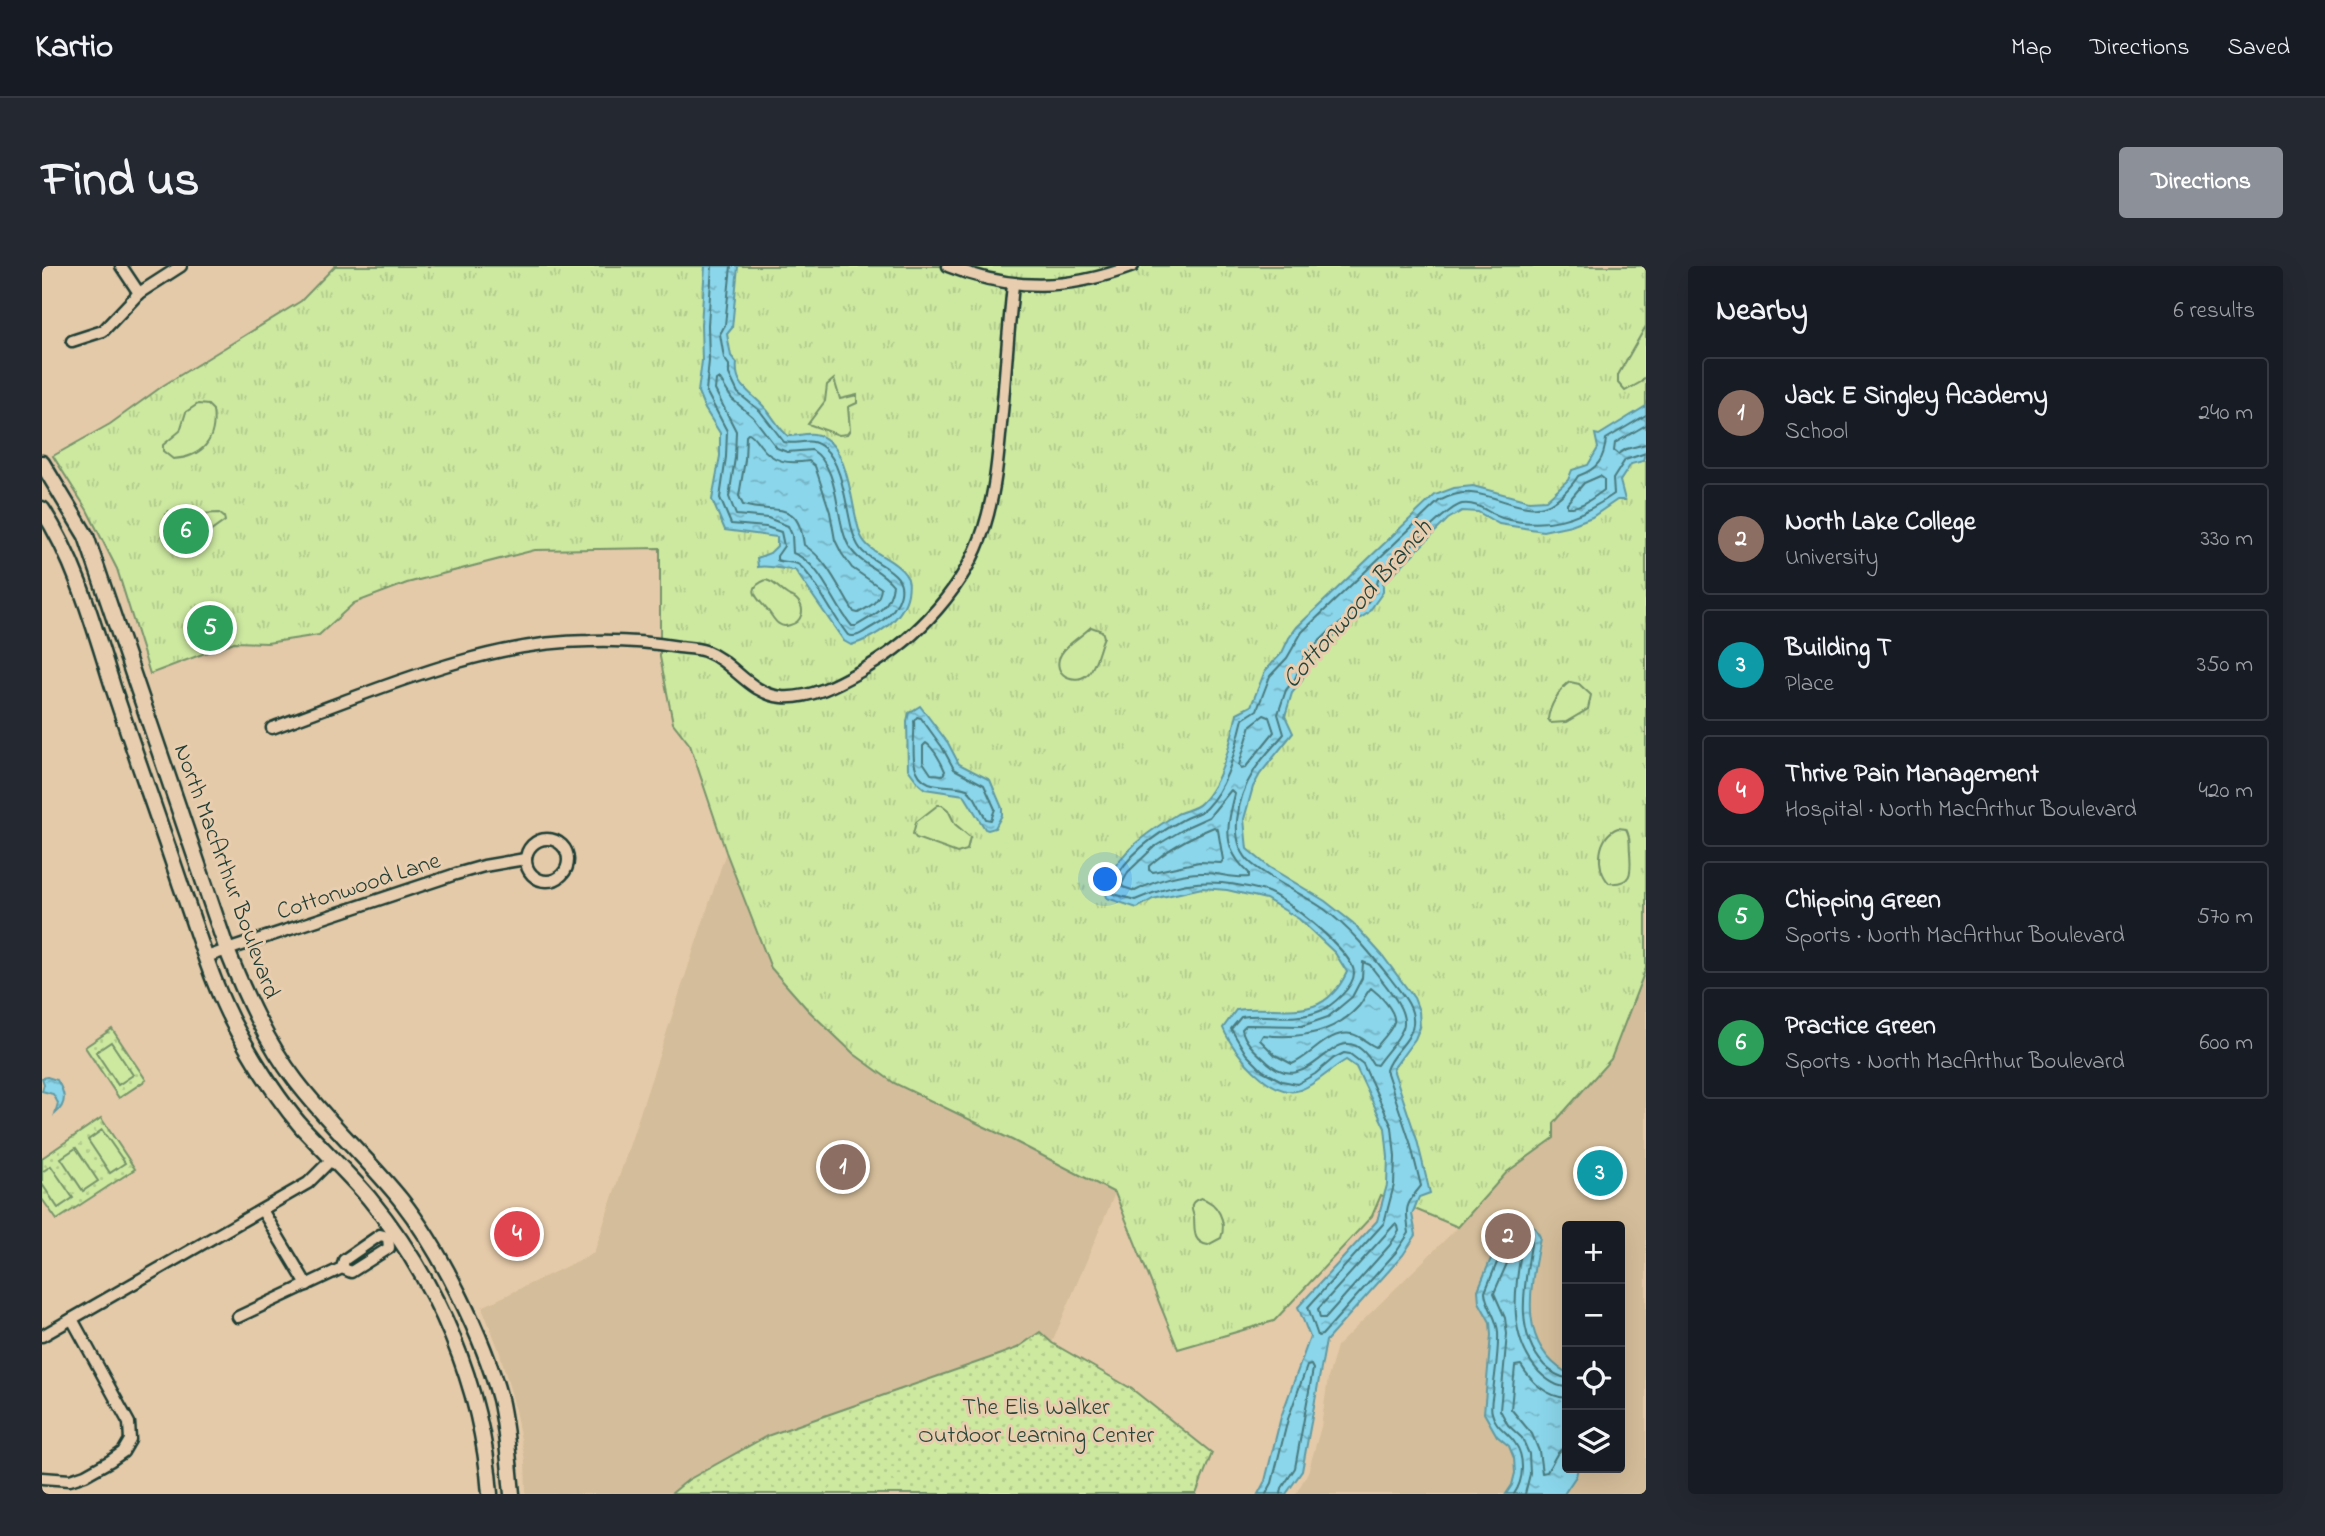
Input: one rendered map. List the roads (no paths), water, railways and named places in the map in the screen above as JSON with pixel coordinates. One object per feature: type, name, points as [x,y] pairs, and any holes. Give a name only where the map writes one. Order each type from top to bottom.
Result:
[{"type":"main road","name":"North MacArthur Boulevard","points":[[42,463],[86,536],[227,950],[247,1000],[289,1071],[330,1123],[402,1202],[432,1245],[463,1305],[500,1400],[512,1494]]},
{"type":"main road","name":"North MacArthur Boulevard","points":[[42,509],[65,551],[89,608],[114,688],[225,1006],[264,1075],[299,1124],[366,1195],[392,1234],[419,1267],[443,1314],[481,1423],[490,1494]]},
{"type":"main road","points":[[443,1314],[463,1305]]},
{"type":"street","points":[[121,266],[139,293]]},
{"type":"street","points":[[72,341],[103,331],[139,293],[181,266]]},
{"type":"street","points":[[948,266],[976,277],[1013,285],[1062,284],[1099,278],[1133,266]]},
{"type":"street","points":[[272,728],[445,666],[558,642],[643,642],[705,651],[763,693],[782,697],[810,695],[878,661],[915,632],[943,603],[966,568],[983,531],[999,452],[1013,285]]},
{"type":"street","points":[[550,838],[563,846],[569,858],[565,872],[560,877],[547,881],[529,873],[525,859],[530,846],[536,841],[550,838]]},
{"type":"street","name":"Cottonwood Lane","points":[[206,957],[475,868],[525,859]]},
{"type":"street","points":[[42,1336],[308,1183],[332,1159]]},
{"type":"street","points":[[262,1210],[307,1285]]},
{"type":"street","points":[[237,1317],[342,1268],[351,1272],[389,1248],[392,1234],[380,1235],[344,1260],[342,1268]]},
{"type":"street","points":[[42,1478],[70,1480],[85,1475],[122,1452],[130,1440],[129,1423],[72,1319]]},
{"type":"water","points":[[705,266],[738,266],[732,328],[727,334],[741,384],[788,436],[814,434],[826,439],[835,449],[847,477],[861,536],[870,548],[900,568],[908,579],[905,603],[894,620],[878,633],[860,642],[851,645],[844,641],[795,570],[758,567],[757,558],[770,553],[777,546],[777,537],[725,530],[712,500],[720,456],[720,433],[698,392],[702,361],[701,325]]},
{"type":"water","name":"Cottonwood Branch","points":[[1646,406],[1646,449],[1643,461],[1631,464],[1620,481],[1625,500],[1617,500],[1592,517],[1571,525],[1543,531],[1499,524],[1478,512],[1462,511],[1448,519],[1383,584],[1383,592],[1368,613],[1335,635],[1311,659],[1301,682],[1292,693],[1285,716],[1293,733],[1260,774],[1253,787],[1244,819],[1247,849],[1269,867],[1325,901],[1353,923],[1382,955],[1414,998],[1419,1011],[1420,1027],[1415,1039],[1393,1069],[1417,1140],[1430,1193],[1419,1197],[1412,1214],[1416,1235],[1403,1255],[1326,1341],[1302,1471],[1286,1494],[1258,1494],[1265,1481],[1281,1417],[1310,1337],[1298,1307],[1377,1221],[1387,1185],[1388,1157],[1385,1128],[1356,1067],[1346,1060],[1300,1090],[1277,1088],[1244,1060],[1223,1028],[1236,1010],[1299,1009],[1312,1006],[1325,1000],[1337,989],[1347,972],[1335,953],[1299,919],[1266,899],[1227,890],[1202,888],[1153,899],[1137,908],[1107,898],[1104,884],[1118,862],[1135,844],[1177,814],[1199,805],[1208,795],[1225,761],[1237,713],[1251,706],[1265,671],[1282,653],[1297,627],[1435,495],[1454,488],[1473,486],[1529,501],[1546,500],[1568,480],[1572,470],[1588,465],[1598,448],[1595,434],[1599,435]]},
{"type":"water","points":[[920,706],[948,743],[959,764],[990,780],[1002,808],[1002,815],[995,828],[985,829],[964,795],[925,789],[908,769],[907,721],[909,713]]},
{"type":"water","points":[[42,1078],[57,1080],[62,1089],[62,1106],[55,1114],[58,1103],[53,1094],[42,1091]]},
{"type":"water","points":[[1519,1216],[1526,1220],[1540,1237],[1533,1275],[1531,1312],[1540,1346],[1551,1361],[1562,1369],[1562,1473],[1577,1473],[1564,1494],[1506,1494],[1515,1473],[1514,1458],[1509,1446],[1497,1436],[1484,1413],[1491,1335],[1490,1322],[1479,1302],[1478,1290],[1509,1218]]},
{"type":"place","name":"Practice Green","points":[[186,531]]},
{"type":"place","name":"Chipping Green","points":[[210,628]]},
{"type":"place","name":"Jack E Singley Academy","points":[[843,1167]]},
{"type":"place","name":"Building T","points":[[1600,1173]]},
{"type":"place","name":"Thrive Pain Management","points":[[517,1234]]},
{"type":"place","name":"North Lake College","points":[[1508,1236]]},
{"type":"park label","name":"The Elis Walker Outdoor Learning Center","points":[[1036,1420]]}]
